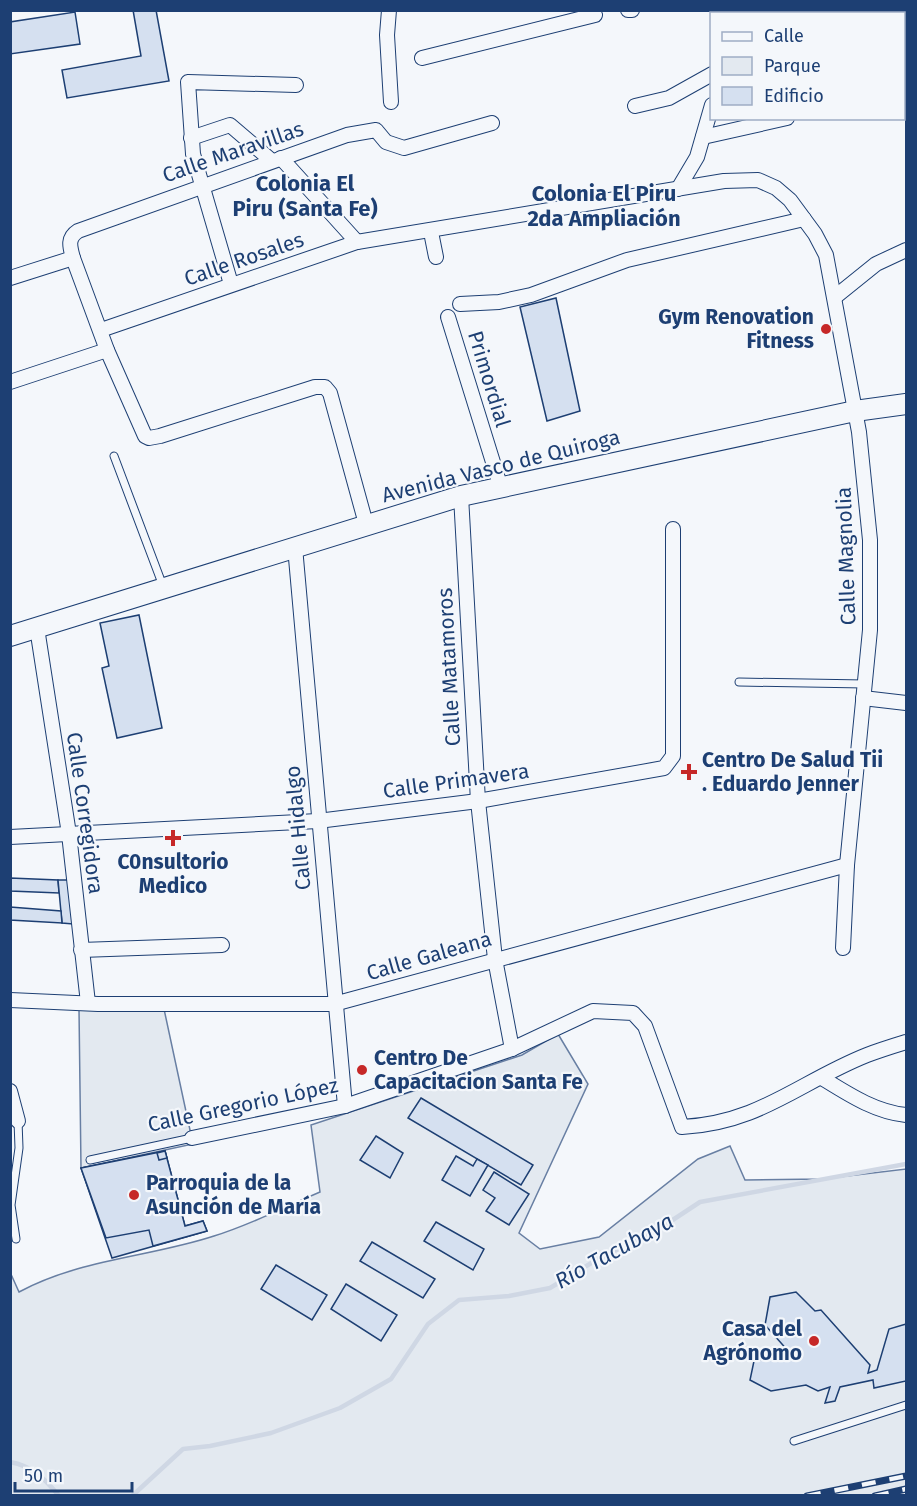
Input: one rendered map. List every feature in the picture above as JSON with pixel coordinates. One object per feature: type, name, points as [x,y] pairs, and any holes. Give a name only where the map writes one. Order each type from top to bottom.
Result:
[{"type":"main road","name":"Avenida Vasco de Quiroga","points":[[10,636],[460,496],[855,411],[906,404]]},
{"type":"street","points":[[389,10],[387,35],[391,102]]},
{"type":"street","points":[[422,58],[595,15]]},
{"type":"street","points":[[635,106],[669,98],[710,75]]},
{"type":"street","points":[[231,284],[202,185],[191,138],[188,82],[296,86]]},
{"type":"street","points":[[678,189],[697,157],[710,109]]},
{"type":"street","points":[[703,137],[778,120]]},
{"type":"street","name":"Calle Maravillas","points":[[73,258],[70,243],[72,235],[78,231],[347,135],[376,129],[386,142],[404,148],[492,123]]},
{"type":"street","points":[[191,138],[230,125],[277,159],[357,242]]},
{"type":"street","name":"Calle Rosales","points":[[101,330],[357,242],[431,232],[724,181],[758,180]]},
{"type":"street","name":"Calle Magnolia","points":[[758,180],[776,188],[790,200],[826,255],[855,411],[870,540],[870,630],[848,865],[843,948]]},
{"type":"street","points":[[460,304],[499,302],[531,295],[627,260],[804,219]]},
{"type":"street","points":[[431,232],[436,257]]},
{"type":"street","points":[[835,297],[876,264],[906,250]]},
{"type":"street","points":[[10,278],[73,258],[107,350],[143,432],[149,438],[315,387],[325,387],[330,393],[366,524]]},
{"type":"street","name":"Primordial","points":[[448,317],[501,488]]},
{"type":"street","points":[[10,382],[107,350]]},
{"type":"street","name":"Calle Matamoros","points":[[460,496],[478,801],[495,959],[512,1049]]},
{"type":"street","name":"Calle Primavera","points":[[10,837],[318,821],[478,801],[664,768],[673,756],[674,529]]},
{"type":"street","name":"Calle Hidalgo","points":[[295,547],[334,1004],[345,1106]]},
{"type":"street","name":"Calle Corregidora","points":[[37,628],[69,834],[88,1003]]},
{"type":"street","points":[[864,691],[906,703]]},
{"type":"street","name":"Calle Galeana","points":[[10,1000],[88,1003],[334,1004],[848,865]]},
{"type":"street","points":[[81,950],[222,945]]},
{"type":"street","name":"Calle Gregorio López","points":[[192,1138],[345,1106],[512,1049],[593,1011],[633,1013],[645,1026],[682,1127],[709,1126],[753,1113],[866,1055],[906,1042]]},
{"type":"street","points":[[822,1078],[855,1099],[893,1114],[906,1115]]},
{"type":"street","points":[[10,1091],[18,1121]]},
{"type":"lane","points":[[114,456],[164,588]]},
{"type":"lane","points":[[739,682],[864,691]]},
{"type":"lane","points":[[16,1239],[11,1205],[19,1148],[18,1121]]},
{"type":"lane","name":"Calle Gregorio López","points":[[90,1160],[192,1138]]},
{"type":"lane","points":[[794,1441],[906,1405]]},
{"type":"green space","points":[[79,1009],[164,1009],[193,1144],[81,1168]]},
{"type":"green space","points":[[558,1034],[588,1084],[519,1233],[540,1249],[599,1237],[698,1159],[730,1146],[745,1180],[822,1179],[906,1169],[906,1495],[11,1495],[10,1272],[19,1292],[66,1272],[190,1243],[227,1232],[267,1216],[320,1192],[311,1125],[522,1055]]},
{"type":"building","points":[[133,10],[156,10],[169,81],[67,98],[62,70],[141,56]]},
{"type":"building","points":[[75,12],[80,44],[10,54],[10,22]]},
{"type":"building","points":[[556,298],[580,411],[547,421],[520,307]]},
{"type":"building","points":[[139,615],[162,728],[117,738],[102,668],[109,666],[100,623]]},
{"type":"building","points":[[10,878],[58,880],[59,893],[10,891]]},
{"type":"building","points":[[58,880],[70,880],[73,924],[62,923]]},
{"type":"building","points":[[10,907],[61,911],[62,923],[10,920]]},
{"type":"building","points":[[421,1098],[533,1165],[521,1185],[408,1118]]},
{"type":"building","points":[[376,1136],[403,1153],[390,1178],[360,1160]]},
{"type":"building","name":"Parroquia de la Asunción de María","points":[[165,1151],[185,1226],[203,1221],[207,1231],[112,1258],[81,1168]]},
{"type":"building","name":"Parroquia de la Asunción de María","points":[[165,1151],[185,1226],[203,1221],[207,1231],[153,1246],[149,1230],[106,1238],[81,1168]]},
{"type":"building","points":[[165,1151],[167,1158],[159,1160],[157,1153]]},
{"type":"building","points":[[456,1156],[473,1166],[477,1159],[488,1165],[470,1196],[442,1180]]},
{"type":"building","points":[[494,1172],[529,1194],[509,1225],[486,1211],[495,1198],[483,1190]]},
{"type":"building","points":[[436,1222],[484,1249],[473,1270],[424,1241]]},
{"type":"building","points":[[372,1242],[435,1279],[423,1298],[360,1261]]},
{"type":"building","points":[[276,1265],[327,1295],[312,1320],[261,1289]]},
{"type":"building","points":[[346,1284],[397,1315],[381,1341],[331,1309]]},
{"type":"building","name":"Casa del Agrónomo","points":[[796,1292],[815,1311],[821,1310],[870,1365],[868,1373],[877,1370],[889,1329],[906,1324],[906,1381],[874,1388],[873,1380],[840,1387],[835,1401],[825,1403],[830,1387],[818,1391],[806,1385],[771,1391],[750,1380],[754,1361],[790,1353],[765,1325],[770,1297]]},
{"type":"waterway","name":"Río Tacubaya","points":[[132,1496],[183,1449],[210,1446],[271,1433],[340,1408],[391,1379],[428,1324],[459,1300],[509,1296],[550,1288],[598,1259],[659,1229],[700,1202],[906,1164]]},
{"type":"waterway","name":"Río Tacubaya","points":[[10,1462],[38,1474],[59,1496]]},
{"type":"railway","points":[[807,1496],[906,1476]]},
{"type":"railway","points":[[875,1496],[906,1489]]},
{"type":"place","name":"Gym Renovation Fitness","points":[[826,329]]},
{"type":"place","name":"Centro De Salud Tii . Eduardo Jenner","points":[[689,772]]},
{"type":"place","name":"C0nsultorio Medico","points":[[173,838]]},
{"type":"place","name":"Centro De Capacitacion Santa Fe","points":[[362,1070]]},
{"type":"place","name":"Parroquia de la Asunción de María","points":[[134,1195]]},
{"type":"place","name":"Casa del Agrónomo","points":[[814,1341]]},
{"type":"district","name":"Colonia El Piru (Santa Fe)","points":[[305,196]]},
{"type":"district","name":"Colonia El Piru 2da Ampliación","points":[[604,206]]}]
